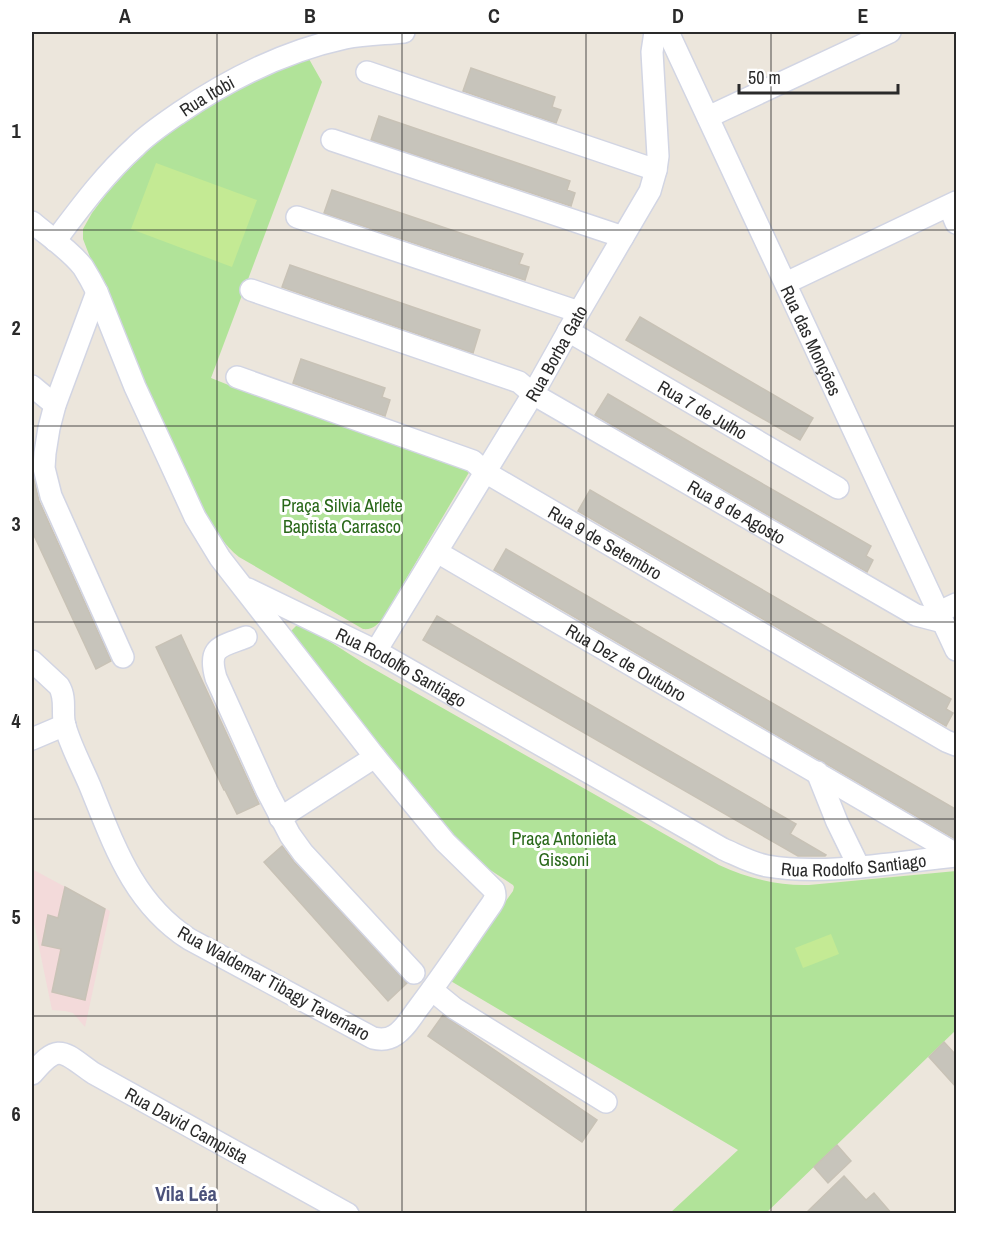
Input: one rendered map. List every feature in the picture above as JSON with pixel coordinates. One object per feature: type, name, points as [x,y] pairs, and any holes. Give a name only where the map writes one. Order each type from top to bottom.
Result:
[{"type":"street","name":"Rua Itobi","points":[[55,241],[98,185],[135,147],[160,126],[226,83],[264,65],[344,35],[404,32]]},
{"type":"street","name":"Rua Borba Gato","points":[[376,651],[534,394],[650,191],[658,156],[652,52],[655,32]]},
{"type":"street","name":"Rua das Monções","points":[[668,32],[786,283],[946,612],[957,650]]},
{"type":"street","points":[[708,117],[890,32]]},
{"type":"street","points":[[368,72],[656,170]]},
{"type":"street","points":[[332,140],[623,237]]},
{"type":"street","points":[[786,283],[954,210]]},
{"type":"street","points":[[297,217],[579,312]]},
{"type":"street","name":"Rua Rodolfo Santiago","points":[[32,222],[74,257],[97,292],[135,387],[195,517],[220,558],[243,588],[376,651],[723,849],[747,860],[785,868],[815,869],[858,867],[957,855]]},
{"type":"street","name":"Rua 8 de Agosto","points":[[250,290],[519,382],[534,394],[916,615],[946,612]]},
{"type":"street","points":[[97,292],[55,405],[49,428],[44,468],[51,496],[123,657]]},
{"type":"street","name":"Rua 7 de Julho","points":[[568,331],[838,488]]},
{"type":"street","name":"Rua 9 de Setembro","points":[[237,377],[473,461],[485,472],[946,741],[957,745]]},
{"type":"street","points":[[32,386],[55,405]]},
{"type":"street","name":"Rua Dez de Outubro","points":[[437,552],[957,855]]},
{"type":"street","name":"Rua Waldemar Tibagy Tavernaro","points":[[65,725],[116,850],[145,900],[163,920],[189,939],[373,1038],[382,1040],[396,1034],[432,990],[491,905],[496,894],[490,884],[445,842],[375,757],[243,588]]},
{"type":"street","points":[[246,637],[217,651],[213,658],[213,667],[280,818],[303,853],[414,973]]},
{"type":"street","points":[[32,661],[62,691],[65,725],[32,738]]},
{"type":"street","points":[[280,818],[375,757]]},
{"type":"street","points":[[817,772],[858,867]]},
{"type":"street","points":[[432,990],[454,1008],[606,1102]]},
{"type":"street","name":"Rua David Campista","points":[[32,1074],[50,1055],[56,1052],[64,1054],[93,1073],[348,1214]]},
{"type":"shaded area","points":[[32,869],[110,911],[85,1027],[73,1013],[52,1010],[32,913]]},
{"type":"green space","name":"Praça Silvia Arlete Baptista Carrasco","points":[[309,59],[322,82],[211,378],[251,394],[470,466],[471,469],[383,618],[370,629],[363,629],[239,557],[221,538],[200,501],[143,381],[83,239],[83,229],[107,193],[164,135],[213,102],[263,76]]},
{"type":"green space","points":[[156,163],[257,200],[232,267],[131,229]]},
{"type":"green space","name":"Praça Antonieta Gissoni","points":[[296,626],[320,636],[365,664],[719,865],[741,874],[774,883],[809,885],[956,871],[956,1030],[766,1213],[670,1213],[738,1150],[449,980],[514,887],[463,850],[292,638],[291,631]]},
{"type":"green space","points":[[831,934],[839,954],[803,968],[795,948]]},
{"type":"building","points":[[471,68],[555,97],[552,107],[561,110],[556,123],[463,91]]},
{"type":"building","points":[[379,116],[570,181],[567,190],[575,193],[571,206],[371,140]]},
{"type":"building","points":[[332,190],[523,254],[519,264],[529,267],[525,280],[324,213]]},
{"type":"building","points":[[290,265],[480,330],[473,353],[282,287]]},
{"type":"building","points":[[640,317],[813,418],[800,440],[626,340]]},
{"type":"building","points":[[301,359],[385,388],[382,397],[390,400],[385,416],[293,383]]},
{"type":"building","points":[[608,394],[871,546],[866,556],[873,560],[867,572],[595,415]]},
{"type":"building","points":[[32,470],[39,501],[111,661],[96,669],[32,531]]},
{"type":"building","points":[[590,490],[951,699],[946,709],[953,713],[946,726],[578,511]]},
{"type":"building","points":[[506,549],[957,810],[957,840],[494,570]]},
{"type":"building","points":[[437,616],[796,824],[790,834],[826,855],[798,856],[423,640]]},
{"type":"building","points":[[181,635],[259,804],[237,814],[156,647]]},
{"type":"building","points":[[282,846],[294,862],[407,983],[388,1001],[264,862]]},
{"type":"building","points":[[65,887],[105,909],[85,1000],[52,992],[61,949],[42,945],[48,915],[58,918]]},
{"type":"building","points":[[443,1015],[597,1120],[582,1142],[428,1036]]},
{"type":"building","points":[[944,1042],[957,1056],[957,1088],[929,1057]]},
{"type":"building","points":[[837,1145],[851,1161],[828,1183],[814,1167]]},
{"type":"building","points":[[844,1176],[866,1200],[874,1193],[892,1214],[805,1214]]},
{"type":"district","name":"Vila Léa","points":[[186,1193]]}]
